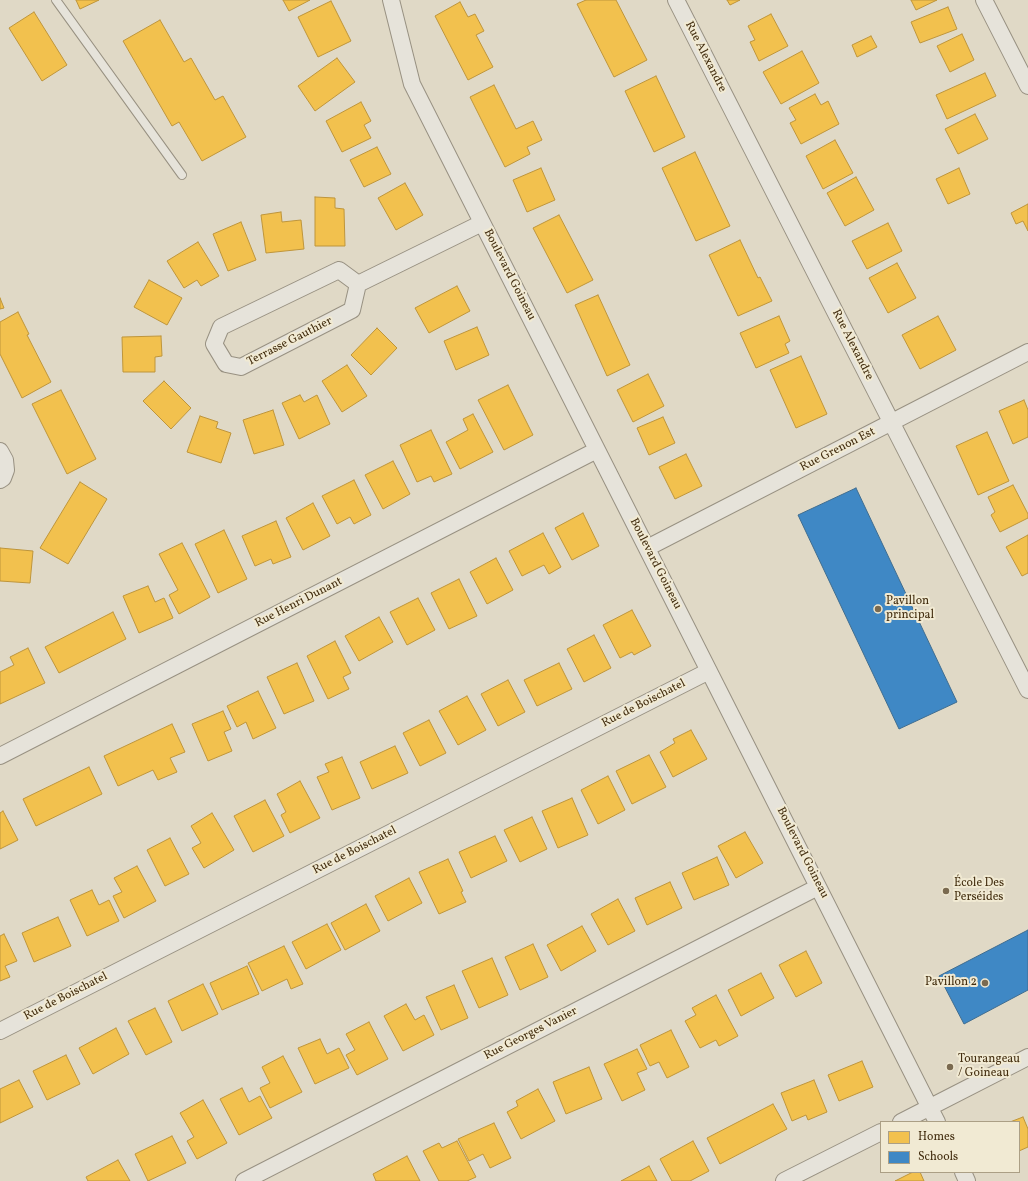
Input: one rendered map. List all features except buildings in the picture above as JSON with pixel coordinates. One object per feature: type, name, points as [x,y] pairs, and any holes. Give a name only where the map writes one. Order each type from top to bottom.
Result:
[{"type":"street","name":"Boulevard Goineau","points":[[391,0],[412,84],[937,1121]]},
{"type":"street","name":"Rue Alexandre","points":[[676,0],[1028,690]]},
{"type":"street","points":[[984,0],[1028,86]]},
{"type":"street","points":[[358,284],[482,223]]},
{"type":"street","name":"Terrasse Gauthier","points":[[339,270],[358,284],[352,310],[241,367],[226,364],[214,344],[221,327],[339,270]]},
{"type":"street","name":"Rue Grenon Est","points":[[647,548],[1028,352]]},
{"type":"street","name":"Rue Henri Dunant","points":[[0,756],[597,450]]},
{"type":"street","points":[[0,451],[5,460],[6,470],[3,478],[0,480]]},
{"type":"street","name":"Rue de Boischatel","points":[[0,1031],[709,671]]},
{"type":"street","name":"Rue Georges Vanier","points":[[244,1181],[818,886]]},
{"type":"street","points":[[902,1121],[1028,1057]]},
{"type":"street","points":[[784,1181],[880,1133]]},
{"type":"lane","points":[[56,0],[182,175]]},
{"type":"place","name":"Pavillon principal","points":[[878,609]]},
{"type":"place","name":"École Des Perséides","points":[[946,891]]},
{"type":"place","name":"Pavillon 2","points":[[985,983]]},
{"type":"place","name":"Tourangeau / Goineau","points":[[950,1067]]}]
